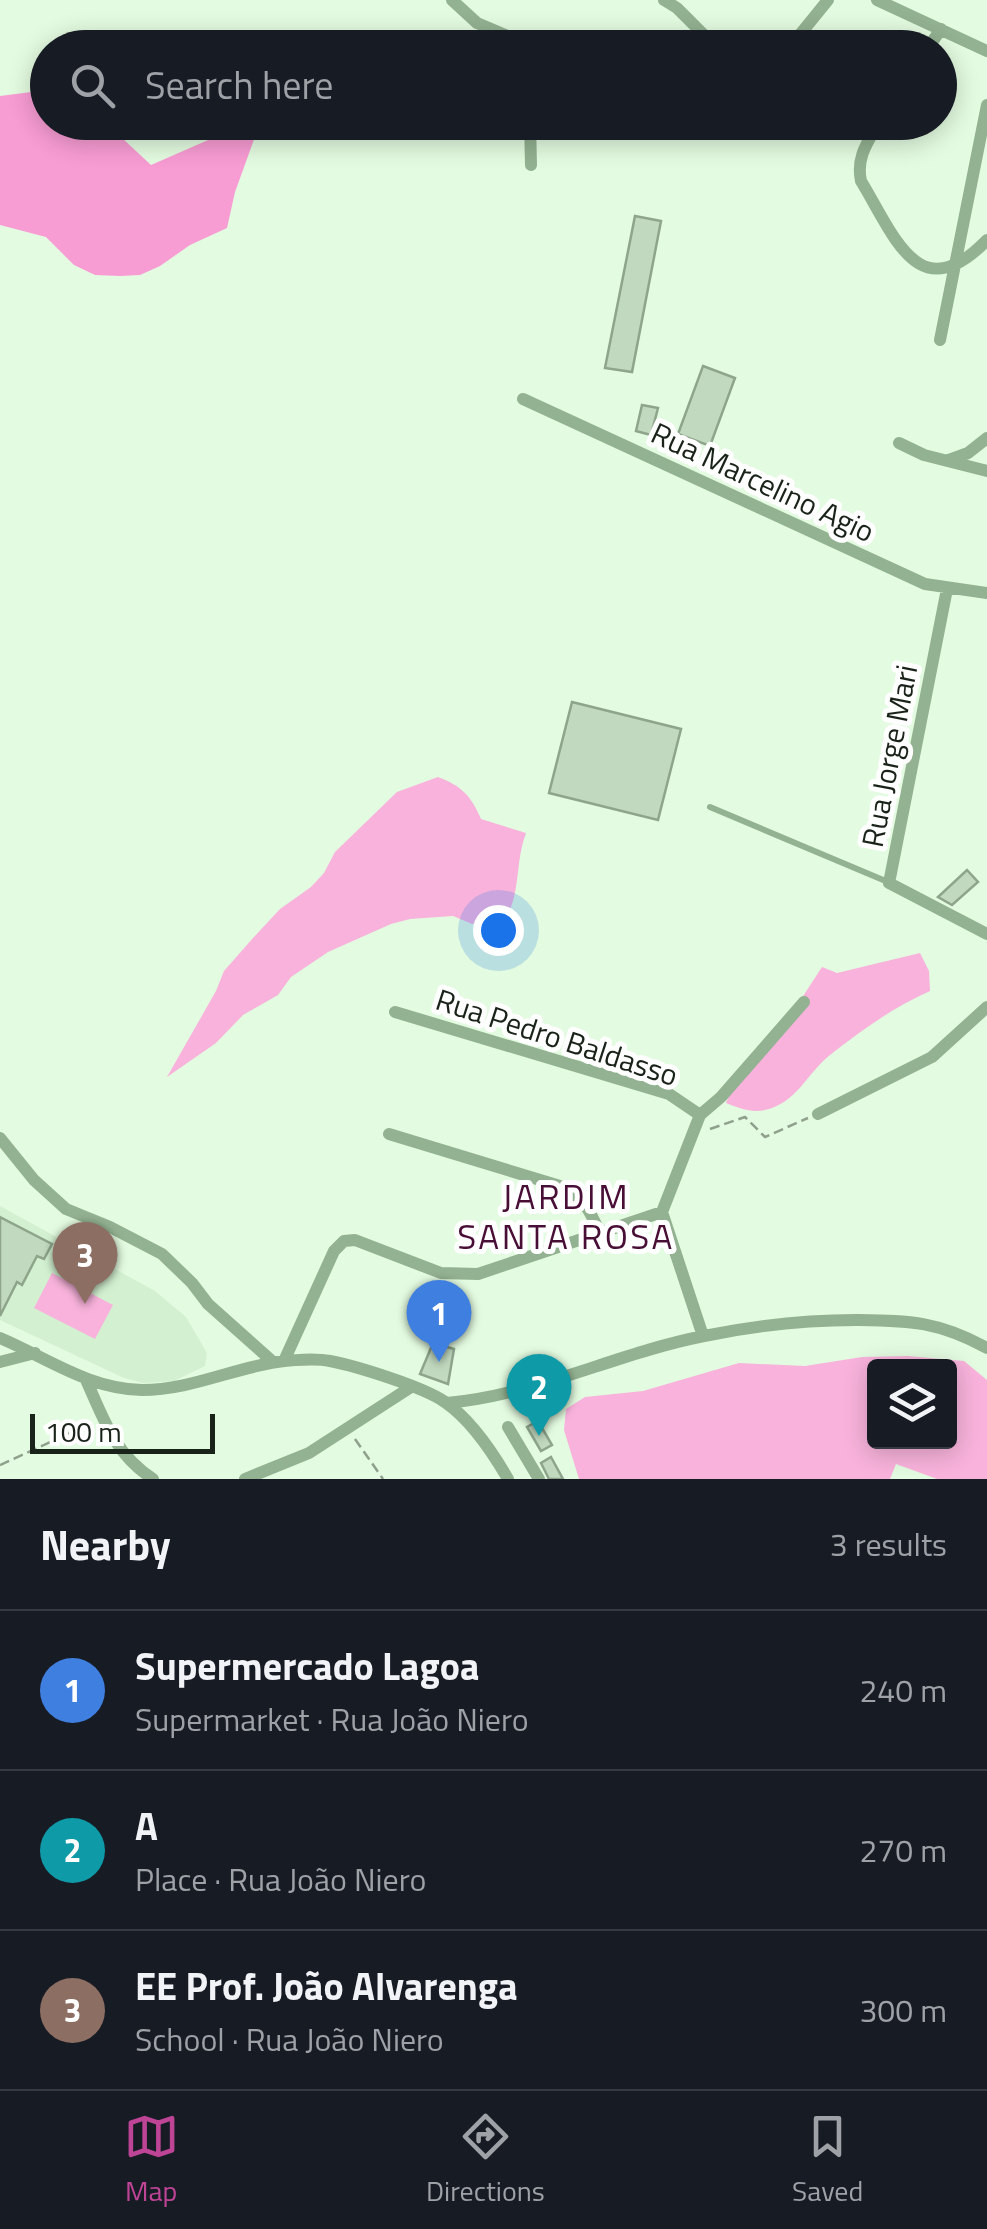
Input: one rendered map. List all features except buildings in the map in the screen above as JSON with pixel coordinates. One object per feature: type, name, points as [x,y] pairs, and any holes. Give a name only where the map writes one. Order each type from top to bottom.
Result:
[{"type":"street","points":[[452,0],[477,22],[495,30]]},
{"type":"street","points":[[664,0],[698,30]]},
{"type":"street","points":[[804,30],[828,0]]},
{"type":"street","points":[[877,0],[941,29]]},
{"type":"street","points":[[957,37],[987,51]]},
{"type":"street","points":[[940,340],[987,105]]},
{"type":"street","points":[[530,140],[531,166]]},
{"type":"street","points":[[869,140],[858,167],[861,182],[907,256],[922,268],[937,271],[970,258],[987,240]]},
{"type":"street","name":"Rua Marcelino Agio","points":[[523,398],[925,584],[987,593]]},
{"type":"street","points":[[947,461],[968,453],[987,438]]},
{"type":"street","points":[[899,442],[924,455],[987,471]]},
{"type":"street","name":"Rua Jorge Mari","points":[[946,589],[890,883],[987,934]]},
{"type":"street","points":[[703,1336],[662,1212],[700,1115],[721,1097],[804,1002]]},
{"type":"street","points":[[818,1114],[932,1057],[987,1008]]},
{"type":"street","name":"Rua Pedro Baldasso","points":[[395,1012],[669,1094],[700,1115]]},
{"type":"street","points":[[389,1134],[560,1186],[579,1195],[601,1234]]},
{"type":"street","points":[[0,1138],[34,1180],[66,1209],[162,1254],[208,1304],[278,1362]]},
{"type":"street","points":[[278,1362],[334,1250],[344,1241],[355,1240],[440,1273],[478,1274],[662,1212]]},
{"type":"street","points":[[447,1403],[498,1396],[703,1336],[824,1320],[919,1321],[958,1332],[987,1348]]},
{"type":"street","points":[[0,1338],[88,1382],[143,1390],[174,1388],[278,1362],[329,1361],[412,1387],[447,1403],[465,1420],[508,1479]]},
{"type":"street","points":[[0,1362],[35,1353]]},
{"type":"street","points":[[88,1382],[129,1463],[153,1479]]},
{"type":"street","points":[[246,1479],[309,1453],[412,1387]]},
{"type":"street","points":[[465,1420],[498,1396]]},
{"type":"street","points":[[508,1427],[539,1479]]},
{"type":"lane","points":[[710,807],[890,883]]},
{"type":"path","points":[[692,1135],[744,1117],[765,1137],[818,1114]]},
{"type":"path","points":[[0,1465],[103,1418]]},
{"type":"path","points":[[348,1428],[383,1479]]},
{"type":"shaded area","points":[[30,92],[30,140],[124,140],[151,165],[208,140],[254,140],[227,228],[140,275],[120,276],[95,275],[74,265],[46,237],[0,225],[0,96]]},
{"type":"shaded area","points":[[438,777],[465,793],[481,819],[526,833],[510,910],[472,924],[453,916],[410,919],[328,952],[291,977],[278,995],[243,1015],[216,1043],[167,1077],[224,971],[253,938],[280,909],[311,887],[335,852],[397,792]]},
{"type":"shaded area","points":[[920,953],[929,971],[930,991],[854,1037],[776,1106],[755,1111],[726,1103],[734,1084],[796,1007],[822,967],[837,973]]},
{"type":"shaded area","points":[[0,1206],[155,1291],[186,1317],[207,1353],[205,1366],[174,1381],[143,1383],[124,1378],[0,1320]]},
{"type":"shaded area","points":[[52,1273],[113,1305],[95,1339],[34,1308]]},
{"type":"shaded area","points":[[862,1357],[942,1359],[867,1359],[867,1449],[957,1449],[957,1360],[964,1361],[987,1380],[987,1479],[937,1479],[896,1464],[890,1479],[579,1479],[564,1430],[566,1409],[585,1397],[643,1391],[739,1363],[805,1366]]},
{"type":"place","name":"EE Prof. João Alvarenga","points":[[85,1304]]},
{"type":"place","name":"Supermercado Lagoa","points":[[439,1362]]},
{"type":"place","name":"A","points":[[539,1436]]},
{"type":"district","name":"JARDIM SANTA ROSA","points":[[566,1216]]}]
